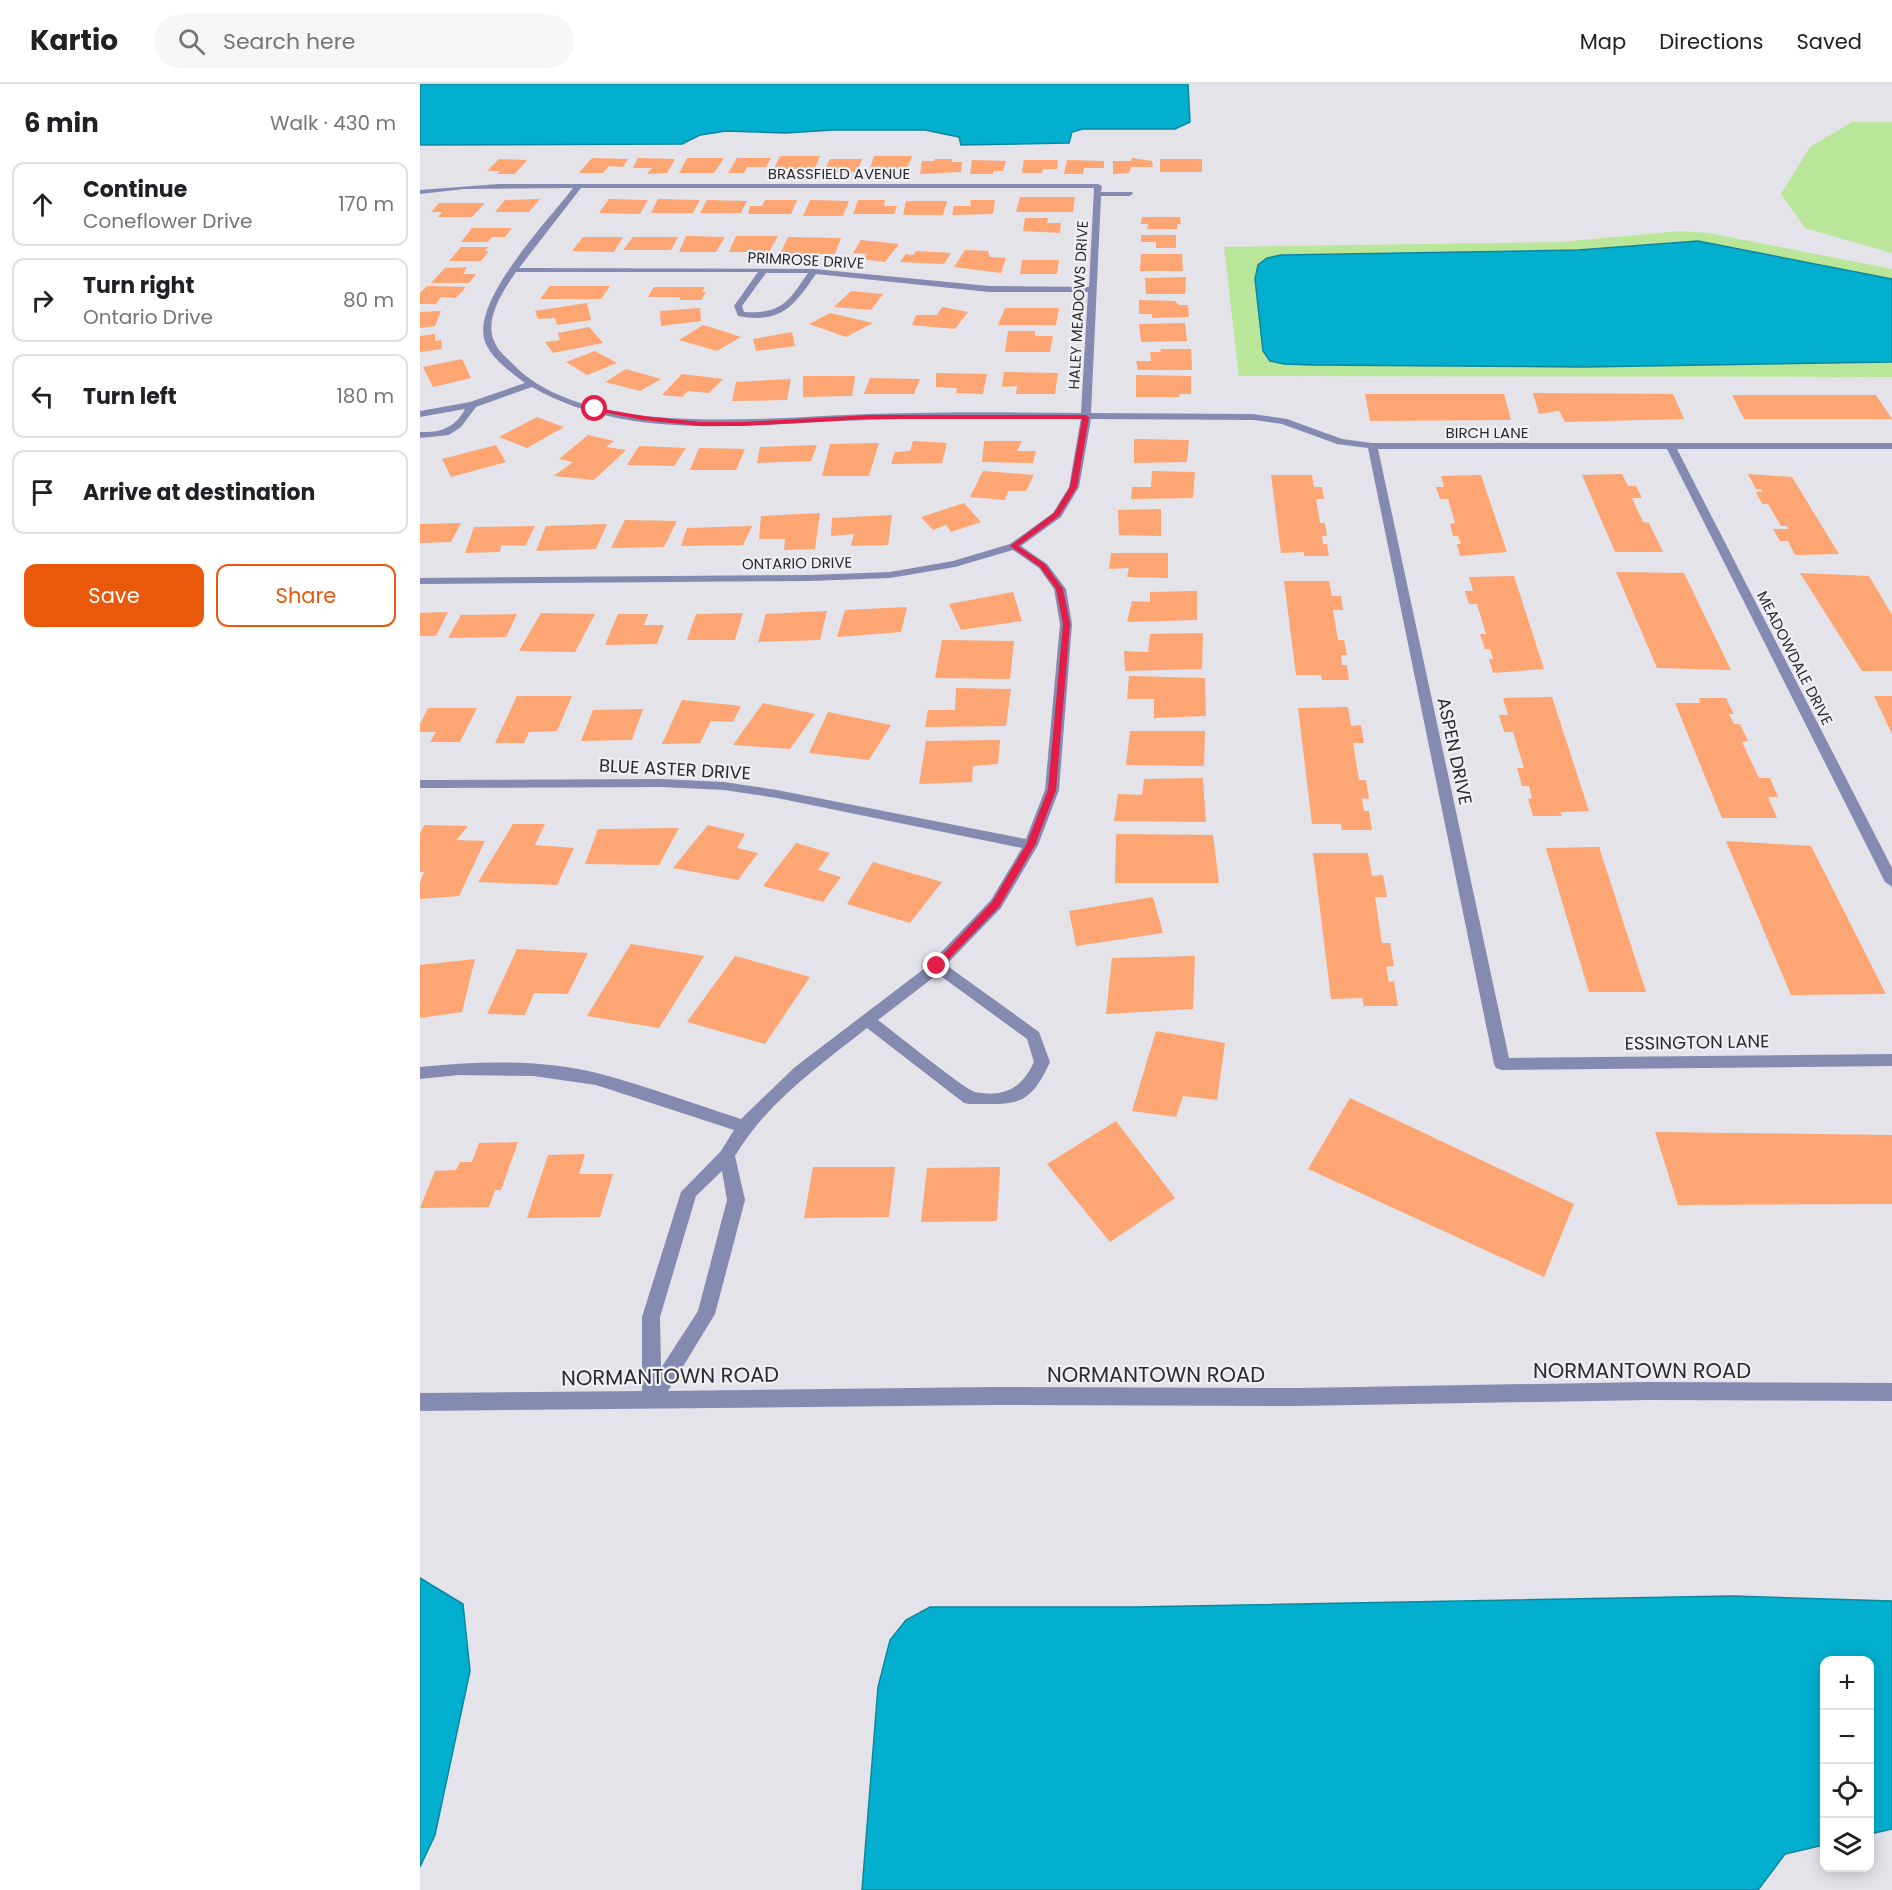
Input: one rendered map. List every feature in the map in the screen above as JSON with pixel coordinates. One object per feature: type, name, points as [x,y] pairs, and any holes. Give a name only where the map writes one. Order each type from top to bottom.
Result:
[{"type":"street","name":"BRASSFIELD AVENUE","points":[[420,192],[464,187],[579,186],[1098,190]]},
{"type":"street","points":[[516,270],[579,186]]},
{"type":"street","points":[[1098,190],[1129,194]]},
{"type":"street","name":"HALEY MEADOWS DRIVE","points":[[1086,417],[1098,190]]},
{"type":"street","name":"PRIMROSE DRIVE","points":[[516,270],[764,270],[814,272],[988,289],[1093,290]]},
{"type":"street","name":"BIRCH LANE","points":[[516,270],[496,297],[489,321],[489,342],[507,365],[532,384],[559,397],[595,409],[643,418],[700,424],[743,424],[869,417],[1253,417],[1284,421],[1340,442],[1372,446],[1892,446]]},
{"type":"street","points":[[764,270],[738,306],[741,314],[763,316],[779,314],[786,309],[814,272]]},
{"type":"street","points":[[420,414],[472,405],[532,384]]},
{"type":"street","points":[[420,435],[435,435],[455,429],[465,421],[472,405]]},
{"type":"street","name":"ONTARIO DRIVE","points":[[420,581],[810,578],[890,575],[955,564],[1014,546],[1056,515],[1074,487],[1086,417]]},
{"type":"street","name":"ASPEN DRIVE","points":[[1372,446],[1502,1064]]},
{"type":"street","name":"MEADOWDALE DRIVE","points":[[1671,447],[1892,882]]},
{"type":"street","points":[[652,1399],[651,1317],[689,1192],[727,1156],[744,1127],[801,1071],[937,966],[996,904],[1031,845],[1052,790],[1066,624],[1060,589],[1043,566],[1014,546]]},
{"type":"street","name":"BLUE ASTER DRIVE","points":[[420,784],[661,783],[724,786],[777,794],[1031,845]]},
{"type":"street","points":[[867,1020],[970,1098],[1013,1098],[1033,1082],[1042,1062],[1034,1036],[937,966]]},
{"type":"street","name":"ESSINGTON LANE","points":[[1502,1064],[1892,1060]]},
{"type":"street","points":[[420,1073],[459,1069],[533,1070],[596,1079],[744,1127]]},
{"type":"street","points":[[652,1399],[706,1314],[735,1200],[727,1156]]},
{"type":"street","name":"NORMANTOWN ROAD","points":[[420,1402],[994,1396],[1298,1397],[1648,1391],[1892,1392]]},
{"type":"green space","points":[[1852,122],[1892,122],[1892,253],[1805,228],[1781,194],[1810,147]]},
{"type":"green space","points":[[1681,231],[1708,233],[1892,269],[1892,377],[1239,376],[1224,247],[1560,242]]},
{"type":"water","points":[[420,84],[1188,84],[1190,122],[1175,129],[1083,129],[1072,132],[1069,143],[961,145],[959,137],[925,130],[833,130],[786,133],[726,131],[700,135],[682,144],[420,145]]},
{"type":"water","points":[[1698,241],[1892,279],[1892,362],[1584,367],[1312,365],[1270,361],[1263,351],[1255,279],[1258,265],[1267,258],[1281,255],[1578,250]]},
{"type":"water","points":[[420,1578],[463,1604],[470,1671],[435,1835],[420,1867]]},
{"type":"water","points":[[1732,1596],[1892,1601],[1892,1829],[1874,1833],[1874,1656],[1820,1656],[1820,1846],[1785,1854],[1758,1890],[862,1890],[878,1687],[890,1640],[906,1620],[930,1607],[1134,1607]]},
{"type":"building","points":[[780,156],[820,156],[813,173],[791,173],[793,169],[774,169]]},
{"type":"building","points":[[874,156],[912,156],[907,169],[890,169],[886,173],[868,174]]},
{"type":"building","points":[[592,158],[628,159],[623,167],[609,166],[603,173],[579,173]]},
{"type":"building","points":[[638,158],[675,159],[667,173],[647,174],[652,168],[633,168]]},
{"type":"building","points":[[687,158],[724,158],[714,173],[679,173]]},
{"type":"building","points":[[737,158],[771,158],[766,167],[747,167],[744,173],[728,173]]},
{"type":"building","points":[[1132,158],[1152,161],[1153,167],[1131,167],[1129,173],[1113,174],[1113,161],[1131,161]]},
{"type":"building","points":[[499,159],[527,160],[515,174],[497,174],[500,171],[487,171]]},
{"type":"building","points":[[830,159],[862,159],[857,172],[823,173]]},
{"type":"building","points":[[935,159],[952,159],[952,162],[962,162],[961,172],[920,174],[922,161],[934,161]]},
{"type":"building","points":[[1160,159],[1202,159],[1202,172],[1160,172]]},
{"type":"building","points":[[972,160],[1006,161],[1003,171],[993,171],[993,174],[970,174]]},
{"type":"building","points":[[1024,160],[1058,160],[1057,169],[1043,169],[1042,173],[1022,173]]},
{"type":"building","points":[[1067,160],[1104,161],[1104,168],[1084,168],[1083,174],[1064,174]]},
{"type":"building","points":[[1020,197],[1075,197],[1073,212],[1016,212]]},
{"type":"building","points":[[540,199],[529,212],[495,212],[505,200]]},
{"type":"building","points":[[609,199],[648,200],[640,214],[599,213]]},
{"type":"building","points":[[658,199],[700,200],[693,213],[651,213]]},
{"type":"building","points":[[707,200],[747,201],[741,213],[700,213]]},
{"type":"building","points":[[765,200],[797,200],[791,214],[748,214],[750,206],[762,206]]},
{"type":"building","points":[[810,200],[849,201],[843,216],[803,216]]},
{"type":"building","points":[[858,200],[885,200],[884,206],[897,206],[894,214],[853,214]]},
{"type":"building","points":[[970,200],[995,200],[993,214],[952,215],[954,206],[971,206]]},
{"type":"building","points":[[906,201],[947,201],[943,215],[903,215]]},
{"type":"building","points":[[439,203],[485,203],[472,217],[438,217],[442,212],[431,212]]},
{"type":"building","points":[[1142,217],[1180,217],[1181,224],[1177,224],[1177,229],[1147,229],[1148,224],[1141,224]]},
{"type":"building","points":[[1025,218],[1048,218],[1047,223],[1061,223],[1060,233],[1023,231]]},
{"type":"building","points":[[472,228],[512,228],[505,237],[492,237],[488,242],[461,242]]},
{"type":"building","points":[[1141,235],[1176,235],[1176,248],[1156,248],[1156,242],[1141,242]]},
{"type":"building","points":[[686,236],[725,237],[716,252],[679,252]]},
{"type":"building","points":[[736,236],[778,236],[769,252],[729,252]]},
{"type":"building","points":[[583,237],[623,237],[614,252],[572,251]]},
{"type":"building","points":[[633,237],[678,237],[671,250],[623,250]]},
{"type":"building","points":[[788,237],[841,238],[835,254],[780,254]]},
{"type":"building","points":[[861,240],[899,244],[885,262],[861,259],[867,254],[853,253]]},
{"type":"building","points":[[461,247],[488,247],[485,251],[489,251],[481,261],[449,261]]},
{"type":"building","points":[[965,250],[988,251],[990,257],[1006,258],[1001,273],[954,267]]},
{"type":"building","points":[[916,251],[951,253],[944,264],[900,262],[906,254],[913,255]]},
{"type":"building","points":[[1141,254],[1182,254],[1183,271],[1140,271]]},
{"type":"building","points":[[1022,260],[1059,260],[1057,274],[1020,274]]},
{"type":"building","points":[[467,267],[463,274],[476,274],[469,283],[431,283],[445,268]]},
{"type":"building","points":[[1186,277],[1185,294],[1146,294],[1145,278]]},
{"type":"building","points":[[427,286],[466,287],[456,298],[441,297],[436,304],[420,304],[420,293]]},
{"type":"building","points":[[550,286],[610,286],[601,299],[540,299]]},
{"type":"building","points":[[654,287],[705,287],[702,292],[706,292],[701,300],[679,300],[681,297],[648,297]]},
{"type":"building","points":[[851,291],[883,294],[871,310],[834,307]]},
{"type":"building","points":[[1139,300],[1175,301],[1179,305],[1188,305],[1189,317],[1152,318],[1152,314],[1139,314]]},
{"type":"building","points":[[587,303],[591,320],[557,325],[555,318],[538,319],[535,311]]},
{"type":"building","points":[[942,307],[968,312],[955,329],[912,325],[916,315],[937,315]]},
{"type":"building","points":[[700,308],[701,321],[661,326],[660,311]]},
{"type":"building","points":[[1005,308],[1059,308],[1056,325],[998,325]]},
{"type":"building","points":[[441,311],[435,326],[420,328],[420,312]]},
{"type":"building","points":[[830,313],[873,323],[846,337],[809,324]]},
{"type":"building","points":[[1185,323],[1187,341],[1141,342],[1139,324]]},
{"type":"building","points":[[703,325],[741,337],[717,351],[679,340]]},
{"type":"building","points":[[589,327],[603,343],[553,353],[545,342],[560,340],[558,333]]},
{"type":"building","points":[[1008,331],[1035,331],[1035,336],[1053,336],[1050,352],[1005,352]]},
{"type":"building","points":[[792,332],[795,346],[756,351],[753,339]]},
{"type":"building","points":[[435,334],[435,341],[441,340],[442,349],[420,352],[420,336]]},
{"type":"building","points":[[1160,349],[1191,349],[1192,370],[1138,370],[1136,361],[1151,361],[1150,352],[1161,352]]},
{"type":"building","points":[[595,351],[617,363],[587,375],[566,362]]},
{"type":"building","points":[[462,359],[471,378],[433,387],[423,367]]},
{"type":"building","points":[[626,369],[661,379],[640,391],[605,382]]},
{"type":"building","points":[[1004,372],[1058,373],[1055,394],[1016,394],[1017,386],[1002,387]]},
{"type":"building","points":[[936,373],[987,374],[983,394],[956,393],[957,388],[936,387]]},
{"type":"building","points":[[682,374],[723,379],[709,393],[688,391],[682,397],[662,395]]},
{"type":"building","points":[[1136,375],[1191,376],[1191,394],[1180,394],[1179,397],[1136,397]]},
{"type":"building","points":[[803,376],[855,376],[852,396],[803,397]]},
{"type":"building","points":[[870,378],[920,379],[914,394],[864,394]]},
{"type":"building","points":[[791,379],[787,400],[732,401],[736,382]]},
{"type":"building","points":[[1533,393],[1673,394],[1684,419],[1565,422],[1559,411],[1539,414]]},
{"type":"building","points":[[1365,394],[1504,394],[1511,420],[1370,421]]},
{"type":"building","points":[[1732,395],[1876,395],[1892,419],[1744,419]]},
{"type":"building","points":[[537,417],[564,427],[527,448],[499,437]]},
{"type":"building","points":[[588,435],[614,441],[606,447],[626,450],[594,480],[554,476],[573,462],[559,459]]},
{"type":"building","points":[[1134,439],[1189,440],[1187,462],[1134,463]]},
{"type":"building","points":[[913,441],[947,443],[942,463],[891,464],[895,452],[910,451]]},
{"type":"building","points":[[984,441],[1022,441],[1017,451],[1036,451],[1033,463],[982,462]]},
{"type":"building","points":[[879,443],[869,476],[822,476],[830,444]]},
{"type":"building","points":[[496,445],[506,462],[451,477],[442,459]]},
{"type":"building","points":[[817,445],[811,461],[757,463],[760,447]]},
{"type":"building","points":[[639,446],[686,448],[674,466],[627,465]]},
{"type":"building","points":[[699,448],[745,449],[736,470],[690,470]]},
{"type":"building","points":[[983,471],[1034,475],[1026,491],[1008,491],[1005,500],[970,497]]},
{"type":"building","points":[[1152,471],[1195,472],[1193,498],[1131,499],[1132,487],[1151,487]]},
{"type":"building","points":[[1622,474],[1628,486],[1636,486],[1642,498],[1632,498],[1643,522],[1649,523],[1663,552],[1615,552],[1582,475]]},
{"type":"building","points":[[1748,474],[1792,477],[1839,554],[1795,555],[1788,541],[1780,541],[1773,529],[1788,529],[1787,526],[1781,526],[1768,504],[1762,504],[1756,492],[1763,492],[1761,489],[1756,489]]},
{"type":"building","points":[[1271,475],[1312,475],[1314,487],[1322,487],[1324,499],[1316,499],[1320,523],[1325,523],[1327,536],[1322,536],[1323,544],[1327,544],[1329,556],[1304,556],[1304,552],[1281,553]]},
{"type":"building","points":[[1481,475],[1507,552],[1460,556],[1457,544],[1461,544],[1458,536],[1453,536],[1450,524],[1455,523],[1448,499],[1440,499],[1436,487],[1444,487],[1441,476]]},
{"type":"building","points":[[964,503],[981,522],[951,532],[946,525],[933,530],[921,517]]},
{"type":"building","points":[[1161,509],[1161,536],[1119,535],[1118,510]]},
{"type":"building","points":[[820,513],[815,549],[784,550],[785,539],[759,539],[761,516]]},
{"type":"building","points":[[892,515],[888,545],[851,546],[854,534],[831,536],[832,518]]},
{"type":"building","points":[[625,520],[677,521],[664,547],[611,548]]},
{"type":"building","points":[[461,523],[451,542],[420,543],[420,524]]},
{"type":"building","points":[[607,524],[596,549],[536,551],[546,526]]},
{"type":"building","points":[[535,526],[525,546],[501,545],[500,552],[465,553],[474,527]]},
{"type":"building","points":[[752,526],[743,545],[681,546],[687,528]]},
{"type":"building","points":[[1111,553],[1168,553],[1168,578],[1127,577],[1129,568],[1109,569]]},
{"type":"building","points":[[1616,572],[1684,573],[1731,670],[1657,668]]},
{"type":"building","points":[[1800,573],[1869,576],[1892,615],[1892,671],[1862,671]]},
{"type":"building","points":[[1514,576],[1544,669],[1493,673],[1489,659],[1493,659],[1490,649],[1485,649],[1480,634],[1486,634],[1477,604],[1469,604],[1465,591],[1473,591],[1469,577]]},
{"type":"building","points":[[1284,581],[1329,581],[1332,596],[1341,596],[1343,610],[1333,610],[1338,640],[1344,640],[1347,655],[1341,655],[1342,665],[1347,665],[1349,680],[1322,680],[1321,675],[1296,675]]},
{"type":"building","points":[[1197,591],[1197,620],[1127,622],[1132,601],[1150,602],[1150,592]]},
{"type":"building","points":[[1013,592],[1022,621],[961,630],[949,604]]},
{"type":"building","points":[[907,607],[901,632],[837,637],[845,610]]},
{"type":"building","points":[[827,611],[820,640],[758,642],[766,614]]},
{"type":"building","points":[[448,612],[436,636],[420,636],[420,613]]},
{"type":"building","points":[[541,613],[595,614],[575,652],[519,651]]},
{"type":"building","points":[[743,613],[735,640],[687,640],[696,614]]},
{"type":"building","points":[[517,614],[506,637],[448,638],[461,615]]},
{"type":"building","points":[[618,614],[648,614],[644,625],[664,625],[657,644],[605,645]]},
{"type":"building","points":[[1203,633],[1202,669],[1125,671],[1124,651],[1148,652],[1150,634]]},
{"type":"building","points":[[942,640],[1014,641],[1010,679],[935,678]]},
{"type":"building","points":[[1129,676],[1205,678],[1206,716],[1154,718],[1154,699],[1127,699]]},
{"type":"building","points":[[956,688],[1011,689],[1006,726],[925,727],[928,710],[955,710]]},
{"type":"building","points":[[517,696],[572,696],[557,731],[529,732],[524,743],[495,743]]},
{"type":"building","points":[[1874,696],[1892,696],[1892,734]]},
{"type":"building","points":[[1552,697],[1589,811],[1560,812],[1562,816],[1533,816],[1528,799],[1532,798],[1529,786],[1522,786],[1517,768],[1524,768],[1513,732],[1504,732],[1499,715],[1508,715],[1503,698]]},
{"type":"building","points":[[1699,698],[1726,698],[1734,714],[1729,714],[1734,724],[1740,724],[1748,741],[1742,742],[1759,778],[1770,778],[1778,797],[1768,797],[1777,818],[1722,818],[1675,703],[1700,703]]},
{"type":"building","points":[[682,700],[741,706],[733,722],[711,721],[700,743],[662,744]]},
{"type":"building","points":[[763,703],[815,714],[790,749],[733,745]]},
{"type":"building","points":[[1348,707],[1351,726],[1361,725],[1364,743],[1353,743],[1359,780],[1366,780],[1369,799],[1362,798],[1364,811],[1369,811],[1372,830],[1342,830],[1341,824],[1312,824],[1298,708]]},
{"type":"building","points":[[428,708],[477,708],[460,742],[430,742],[436,732],[420,732],[420,724]]},
{"type":"building","points":[[643,709],[632,740],[581,741],[593,710]]},
{"type":"building","points":[[828,712],[891,725],[869,760],[809,753]]},
{"type":"building","points":[[1130,731],[1205,731],[1204,766],[1126,765]]},
{"type":"building","points":[[1000,740],[998,764],[973,766],[972,782],[919,784],[926,741]]},
{"type":"building","points":[[1203,778],[1206,822],[1114,821],[1118,794],[1142,795],[1144,779]]},
{"type":"building","points":[[513,824],[545,824],[535,845],[574,848],[557,885],[478,882]]},
{"type":"building","points":[[424,825],[468,826],[456,840],[485,841],[459,896],[420,899],[420,883],[424,872],[420,872],[420,834]]},
{"type":"building","points":[[708,825],[745,834],[737,848],[758,853],[738,880],[673,868]]},
{"type":"building","points":[[679,828],[659,865],[585,864],[598,829]]},
{"type":"building","points":[[1116,834],[1213,835],[1219,883],[1115,883]]},
{"type":"building","points":[[1726,841],[1811,846],[1886,994],[1791,995]]},
{"type":"building","points":[[796,843],[830,853],[818,870],[841,877],[823,902],[763,886]]},
{"type":"building","points":[[1599,847],[1646,992],[1589,992],[1546,848]]},
{"type":"building","points":[[1313,853],[1368,853],[1372,876],[1383,875],[1387,897],[1375,897],[1382,943],[1390,943],[1394,966],[1386,967],[1389,982],[1394,981],[1398,1006],[1364,1006],[1362,998],[1331,999]]},
{"type":"building","points":[[873,862],[942,882],[910,923],[847,904]]},
{"type":"building","points":[[1153,897],[1163,933],[1076,946],[1069,911]]},
{"type":"building","points":[[631,944],[704,956],[659,1028],[587,1016]]},
{"type":"building","points":[[517,949],[588,953],[568,994],[534,993],[525,1015],[487,1014]]},
{"type":"building","points":[[735,956],[810,977],[765,1044],[687,1022]]},
{"type":"building","points":[[1195,956],[1193,1009],[1106,1014],[1112,958]]},
{"type":"building","points":[[475,959],[462,1012],[420,1018],[420,965]]},
{"type":"building","points":[[1156,1031],[1225,1043],[1217,1100],[1183,1096],[1176,1117],[1132,1111]]},
{"type":"building","points":[[1350,1098],[1574,1204],[1544,1277],[1308,1169]]},
{"type":"building","points":[[1116,1121],[1175,1198],[1110,1242],[1047,1164]]},
{"type":"building","points":[[1655,1132],[1892,1135],[1892,1204],[1678,1205]]},
{"type":"building","points":[[518,1142],[501,1190],[495,1190],[489,1207],[420,1208],[435,1171],[456,1170],[460,1162],[472,1162],[479,1143]]},
{"type":"building","points":[[585,1154],[579,1174],[613,1174],[600,1217],[527,1218],[548,1155]]},
{"type":"building","points":[[813,1167],[895,1167],[889,1217],[804,1218]]},
{"type":"building","points":[[1000,1167],[997,1221],[921,1222],[927,1168]]},
{"type":"route","points":[[595,409],[643,418],[700,424],[869,417],[1086,417],[1074,487],[1056,515],[1014,546],[1043,566],[1060,589],[1066,624],[1052,790],[1031,845],[996,904],[937,966]]}]
